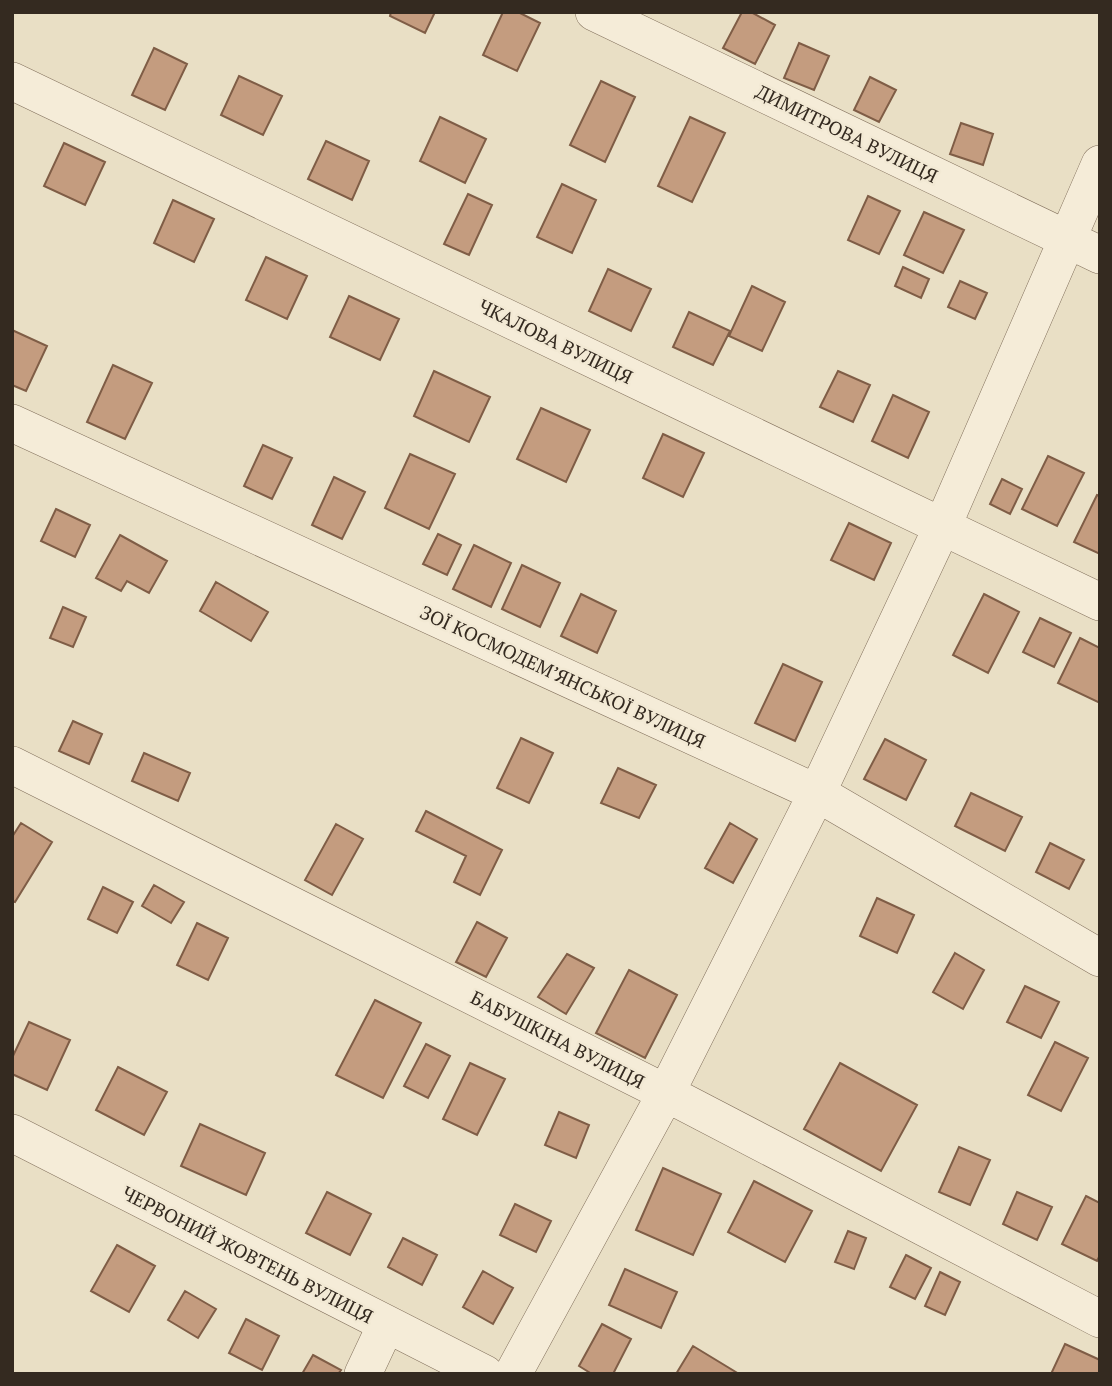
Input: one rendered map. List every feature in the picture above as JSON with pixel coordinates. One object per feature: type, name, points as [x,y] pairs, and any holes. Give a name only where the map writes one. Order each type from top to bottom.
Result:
[{"type":"street","name":"ДИМИТРОВА ВУЛИЦЯ","points":[[594,12],[1100,255]]},
{"type":"street","name":"ЧКАЛОВА ВУЛИЦЯ","points":[[12,81],[1100,602]]},
{"type":"street","points":[[513,1374],[666,1093],[817,793],[943,525],[1100,164]]},
{"type":"street","name":"ЗОЇ КОСМОДЕМ’ЯНСЬКОЇ ВУЛИЦЯ","points":[[12,423],[817,793],[1100,958]]},
{"type":"street","name":"БАБУШКІНА ВУЛИЦЯ","points":[[12,765],[666,1093],[1100,1319]]},
{"type":"street","name":"ЧЕРВОНИЙ ЖОВТЕНЬ ВУЛИЦЯ","points":[[12,1133],[485,1374]]},
{"type":"street","points":[[363,1374],[386,1325]]},
{"type":"building","points":[[391,12],[435,12],[425,33],[390,16]]},
{"type":"building","points":[[503,12],[518,12],[540,23],[517,71],[483,55]]},
{"type":"building","points":[[742,12],[751,12],[775,25],[755,64],[723,48]]},
{"type":"building","points":[[799,43],[829,56],[814,90],[784,78]]},
{"type":"building","points":[[154,48],[187,64],[165,110],[132,95]]},
{"type":"building","points":[[239,76],[282,96],[263,135],[221,115]]},
{"type":"building","points":[[870,77],[896,90],[879,122],[854,110]]},
{"type":"building","points":[[601,81],[635,97],[605,162],[570,145]]},
{"type":"building","points":[[440,117],[486,139],[465,183],[420,161]]},
{"type":"building","points":[[690,117],[725,133],[692,202],[658,186]]},
{"type":"building","points":[[961,123],[993,134],[983,165],[950,154]]},
{"type":"building","points":[[326,141],[369,161],[352,200],[308,179]]},
{"type":"building","points":[[64,143],[105,162],[85,205],[44,186]]},
{"type":"building","points":[[562,184],[596,200],[572,253],[537,237]]},
{"type":"building","points":[[468,194],[492,205],[469,255],[444,244]]},
{"type":"building","points":[[868,196],[900,211],[879,254],[848,240]]},
{"type":"building","points":[[173,200],[214,219],[194,262],[154,243]]},
{"type":"building","points":[[924,212],[964,230],[943,273],[904,255]]},
{"type":"building","points":[[266,257],[307,276],[287,319],[246,300]]},
{"type":"building","points":[[903,267],[929,279],[921,298],[895,286]]},
{"type":"building","points":[[608,269],[651,289],[631,331],[589,311]]},
{"type":"building","points":[[960,281],[987,293],[975,319],[948,307]]},
{"type":"building","points":[[752,286],[785,302],[762,351],[729,336]]},
{"type":"building","points":[[349,296],[399,319],[380,360],[330,337]]},
{"type":"building","points":[[689,312],[730,331],[713,365],[673,347]]},
{"type":"building","points":[[12,330],[47,346],[26,391],[12,385]]},
{"type":"building","points":[[113,365],[152,383],[125,439],[87,422]]},
{"type":"building","points":[[434,371],[490,397],[469,442],[414,416]]},
{"type":"building","points":[[838,371],[870,385],[853,422],[820,407]]},
{"type":"building","points":[[893,395],[929,412],[908,458],[872,441]]},
{"type":"building","points":[[541,408],[590,430],[566,482],[517,459]]},
{"type":"building","points":[[663,434],[704,453],[683,497],[643,478]]},
{"type":"building","points":[[263,445],[292,458],[272,499],[244,486]]},
{"type":"building","points":[[410,454],[455,474],[429,529],[385,508]]},
{"type":"building","points":[[1048,456],[1084,473],[1057,526],[1022,509]]},
{"type":"building","points":[[334,477],[365,492],[342,539],[312,525]]},
{"type":"building","points":[[1002,479],[1022,489],[1010,514],[990,504]]},
{"type":"building","points":[[1097,495],[1100,496],[1100,554],[1074,542]]},
{"type":"building","points":[[56,509],[90,525],[75,557],[41,541]]},
{"type":"building","points":[[849,523],[891,543],[874,580],[831,560]]},
{"type":"building","points":[[438,534],[461,545],[447,575],[423,564]]},
{"type":"building","points":[[120,535],[167,561],[149,593],[127,581],[121,591],[96,578]]},
{"type":"building","points":[[474,545],[511,563],[491,607],[453,589]]},
{"type":"building","points":[[522,565],[560,583],[540,627],[502,609]]},
{"type":"building","points":[[216,582],[268,612],[251,641],[200,611]]},
{"type":"building","points":[[581,594],[616,611],[597,653],[561,636]]},
{"type":"building","points":[[984,594],[1019,612],[988,673],[953,655]]},
{"type":"building","points":[[63,607],[86,617],[73,647],[50,638]]},
{"type":"building","points":[[1040,618],[1071,633],[1054,667],[1023,652]]},
{"type":"building","points":[[1080,638],[1100,648],[1100,703],[1058,683]]},
{"type":"building","points":[[783,664],[822,682],[795,741],[755,723]]},
{"type":"building","points":[[73,721],[102,734],[89,764],[59,751]]},
{"type":"building","points":[[521,738],[553,753],[529,803],[497,788]]},
{"type":"building","points":[[885,739],[926,760],[906,800],[864,779]]},
{"type":"building","points":[[144,753],[190,773],[178,801],[132,781]]},
{"type":"building","points":[[618,768],[656,785],[639,818],[601,803]]},
{"type":"building","points":[[971,793],[1022,817],[1005,851],[955,826]]},
{"type":"building","points":[[426,811],[502,850],[480,895],[454,882],[466,856],[416,831]]},
{"type":"building","points":[[21,823],[52,842],[15,902],[12,901],[12,837]]},
{"type":"building","points":[[730,823],[757,839],[733,883],[705,868]]},
{"type":"building","points":[[336,824],[363,839],[332,895],[305,880]]},
{"type":"building","points":[[1050,843],[1084,860],[1069,889],[1036,872]]},
{"type":"building","points":[[154,885],[184,902],[171,923],[142,906]]},
{"type":"building","points":[[103,887],[133,902],[117,933],[88,919]]},
{"type":"building","points":[[877,898],[914,915],[897,953],[860,936]]},
{"type":"building","points":[[477,922],[507,938],[486,977],[456,962]]},
{"type":"building","points":[[197,923],[228,938],[208,980],[177,965]]},
{"type":"building","points":[[955,953],[984,970],[963,1009],[933,992]]},
{"type":"building","points":[[567,954],[594,968],[566,1014],[538,997]]},
{"type":"building","points":[[629,970],[677,995],[645,1058],[596,1033]]},
{"type":"building","points":[[1025,986],[1059,1002],[1041,1038],[1007,1022]]},
{"type":"building","points":[[375,1000],[421,1023],[383,1098],[336,1075]]},
{"type":"building","points":[[29,1022],[70,1040],[47,1090],[12,1074],[12,1058]]},
{"type":"building","points":[[1055,1042],[1088,1058],[1061,1111],[1028,1095]]},
{"type":"building","points":[[426,1044],[450,1056],[428,1098],[404,1086]]},
{"type":"building","points":[[470,1063],[505,1079],[477,1135],[443,1119]]},
{"type":"building","points":[[840,1063],[917,1105],[881,1171],[804,1129]]},
{"type":"building","points":[[118,1067],[167,1092],[144,1135],[96,1110]]},
{"type":"building","points":[[559,1112],[589,1125],[576,1158],[545,1145]]},
{"type":"building","points":[[200,1124],[265,1153],[246,1195],[181,1166]]},
{"type":"building","points":[[959,1147],[990,1160],[970,1205],[939,1192]]},
{"type":"building","points":[[663,1168],[721,1194],[693,1255],[636,1230]]},
{"type":"building","points":[[754,1181],[812,1211],[785,1262],[728,1232]]},
{"type":"building","points":[[327,1192],[371,1214],[350,1255],[306,1233]]},
{"type":"building","points":[[1017,1192],[1052,1207],[1037,1240],[1003,1224]]},
{"type":"building","points":[[1086,1196],[1100,1203],[1100,1255],[1097,1261],[1062,1244]]},
{"type":"building","points":[[515,1204],[551,1221],[536,1252],[500,1235]]},
{"type":"building","points":[[848,1231],[866,1238],[854,1269],[835,1262]]},
{"type":"building","points":[[403,1238],[437,1255],[422,1285],[388,1267]]},
{"type":"building","points":[[117,1245],[155,1266],[129,1312],[91,1291]]},
{"type":"building","points":[[906,1255],[931,1268],[915,1299],[890,1287]]},
{"type":"building","points":[[625,1269],[677,1292],[661,1328],[609,1305]]},
{"type":"building","points":[[483,1271],[513,1288],[493,1324],[463,1307]]},
{"type":"building","points":[[940,1272],[960,1282],[945,1315],[925,1306]]},
{"type":"building","points":[[185,1291],[216,1309],[198,1338],[168,1320]]},
{"type":"building","points":[[246,1319],[279,1336],[262,1370],[229,1353]]},
{"type":"building","points":[[602,1324],[631,1339],[613,1374],[592,1374],[579,1366]]},
{"type":"building","points":[[1065,1344],[1100,1360],[1100,1374],[1051,1374]]},
{"type":"building","points":[[693,1346],[739,1374],[676,1374]]},
{"type":"building","points":[[313,1355],[341,1370],[338,1374],[302,1374]]}]
